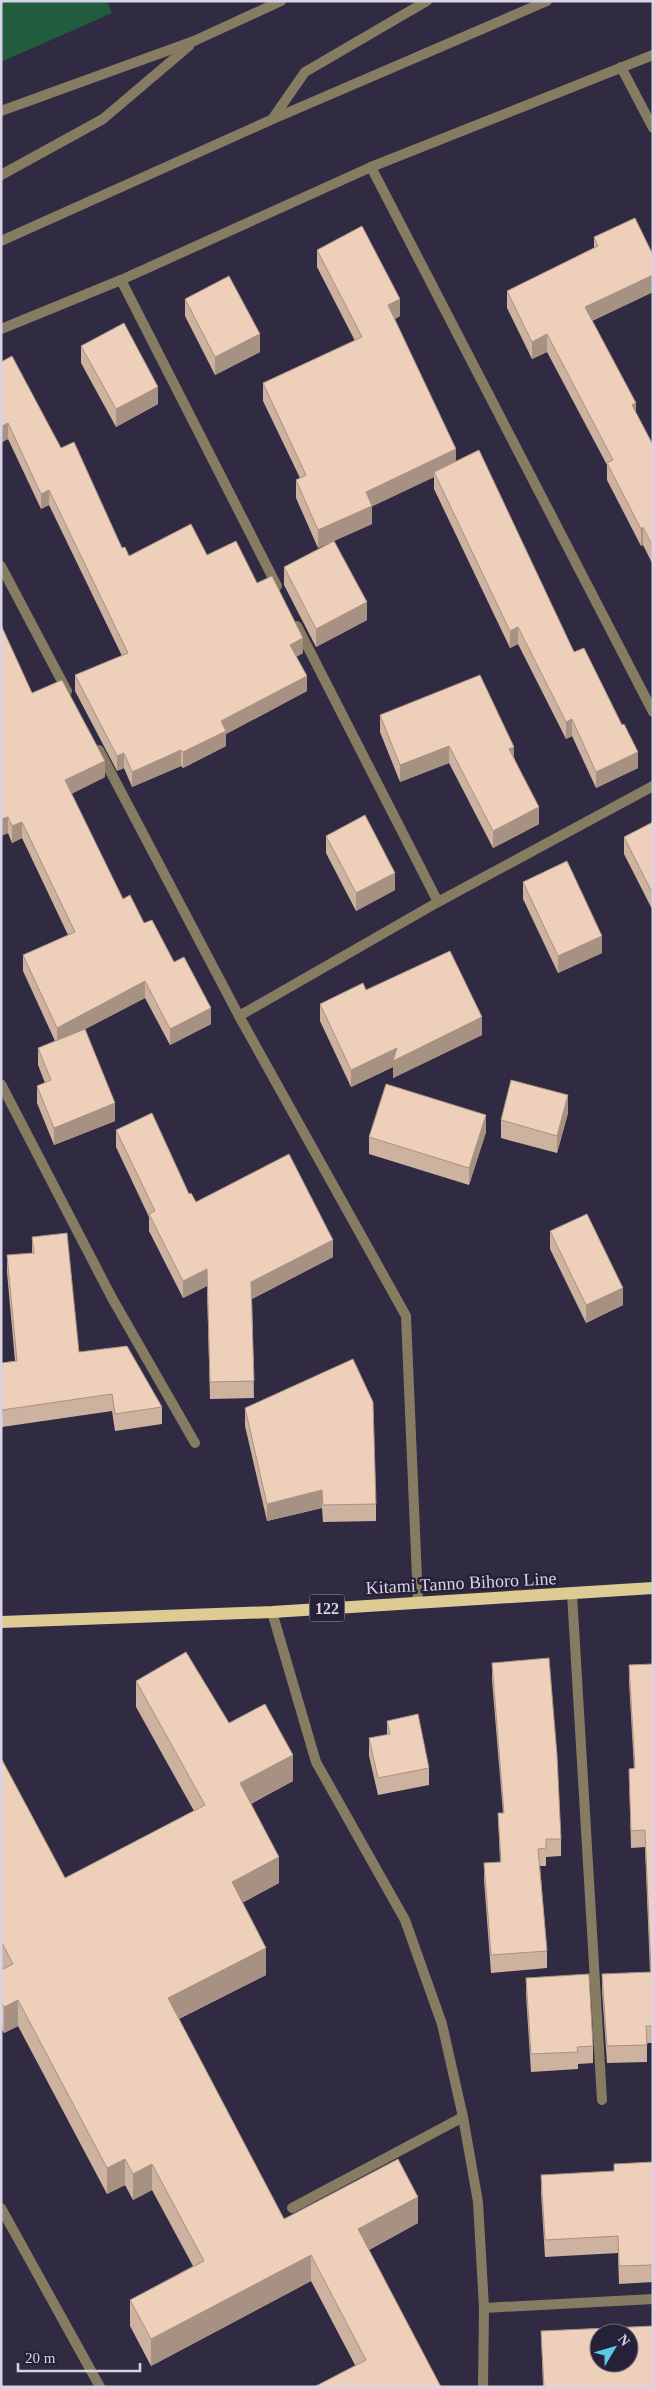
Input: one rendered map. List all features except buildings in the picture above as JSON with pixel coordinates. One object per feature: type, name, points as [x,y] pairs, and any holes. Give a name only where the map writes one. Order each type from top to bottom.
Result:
[{"type":"main road","name":"Kitami Tanno Bihoro Line","points":[[1,1622],[272,1612],[653,1588]]},
{"type":"street","points":[[1,112],[194,41],[281,1]]},
{"type":"street","points":[[273,119],[304,72],[427,1]]},
{"type":"street","points":[[1,241],[273,119],[547,1]]},
{"type":"street","points":[[1,175],[103,120],[194,41]]},
{"type":"street","points":[[1,329],[121,280],[371,167],[653,55]]},
{"type":"street","points":[[621,67],[653,128]]},
{"type":"street","points":[[371,167],[649,692],[653,712]]},
{"type":"street","points":[[121,280],[284,600]]},
{"type":"street","points":[[1,566],[71,698]]},
{"type":"street","points":[[293,618],[438,902]]},
{"type":"street","points":[[94,742],[239,1016],[406,1316],[418,1602]]},
{"type":"street","points":[[239,1016],[438,902],[653,786]]},
{"type":"street","points":[[1,1084],[112,1298],[194,1443]]},
{"type":"street","points":[[572,1594],[602,2100]]},
{"type":"street","points":[[272,1612],[316,1762],[405,1920],[442,2024],[463,2117],[478,2202],[484,2308],[483,2387]]},
{"type":"street","points":[[292,2208],[463,2117]]},
{"type":"street","points":[[1,2208],[100,2387]]},
{"type":"street","points":[[484,2308],[653,2299]]},
{"type":"green space","points":[[1,1],[107,1],[112,13],[1,62]]}]
